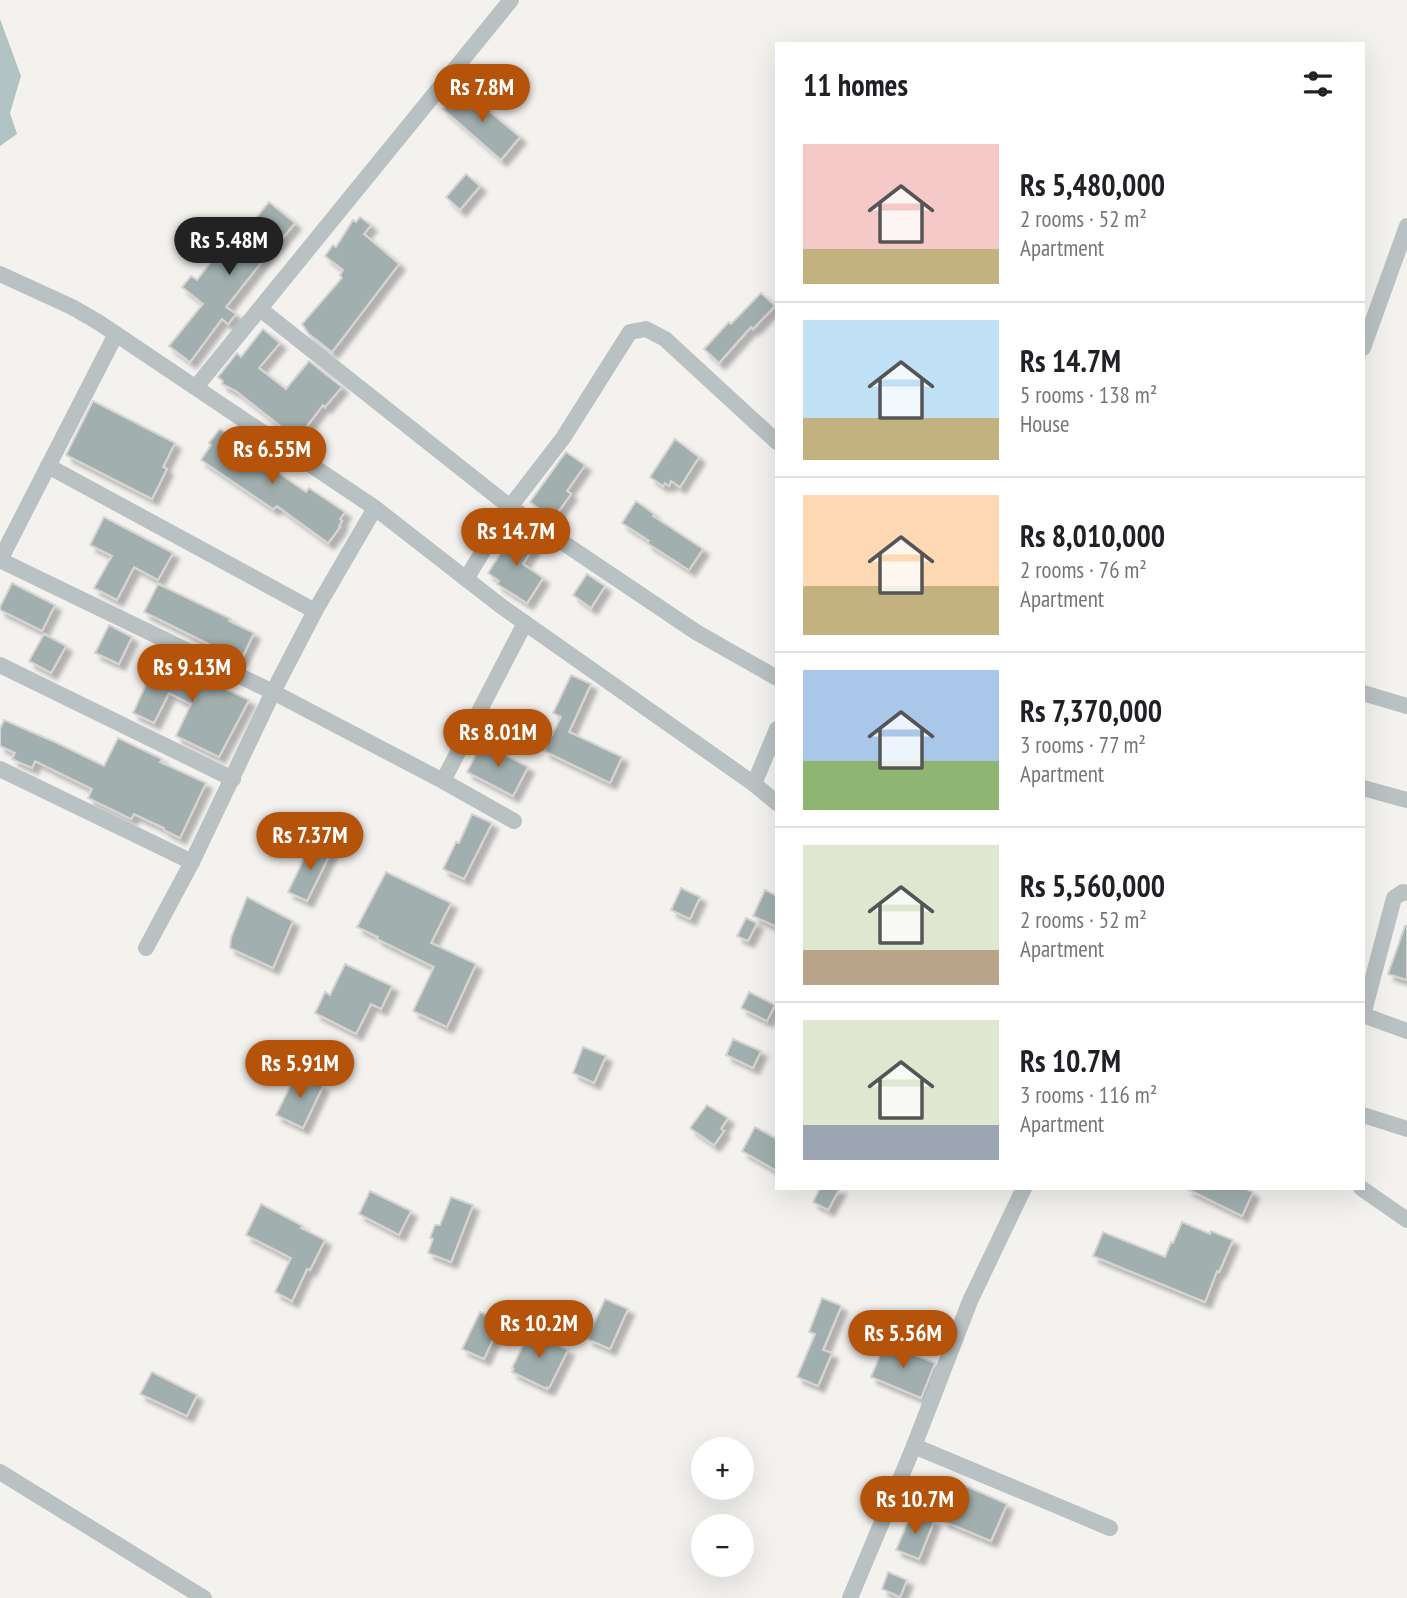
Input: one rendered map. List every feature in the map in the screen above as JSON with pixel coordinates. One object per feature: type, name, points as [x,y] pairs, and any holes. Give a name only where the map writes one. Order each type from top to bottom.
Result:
[{"type":"street","points":[[196,387],[511,0]]},
{"type":"street","points":[[1365,342],[1407,226]]},
{"type":"street","points":[[0,274],[72,307],[116,334],[375,508],[525,623],[775,801]]},
{"type":"street","points":[[260,309],[510,507],[696,632],[775,677]]},
{"type":"street","points":[[466,579],[510,507],[563,438],[630,332],[646,329],[666,339],[775,440]]},
{"type":"street","points":[[116,334],[0,560],[274,692],[513,821]]},
{"type":"street","points":[[48,466],[315,611]]},
{"type":"street","points":[[146,948],[192,862],[315,611],[375,508]]},
{"type":"street","points":[[443,782],[525,623]]},
{"type":"street","points":[[0,665],[233,779]]},
{"type":"street","points":[[1365,694],[1407,706]]},
{"type":"street","points":[[754,784],[775,734]]},
{"type":"street","points":[[0,769],[192,862]]},
{"type":"street","points":[[1365,789],[1407,800]]},
{"type":"street","points":[[1365,1007],[1394,898],[1403,892],[1407,893]]},
{"type":"street","points":[[1365,1016],[1407,1031]]},
{"type":"street","points":[[1365,1116],[1407,1129]]},
{"type":"street","points":[[850,1598],[914,1446],[970,1301],[1023,1190]]},
{"type":"street","points":[[1365,1190],[1407,1220]]},
{"type":"street","points":[[914,1446],[1110,1528]]},
{"type":"street","points":[[0,1472],[204,1598]]},
{"type":"shaded area","points":[[0,19],[21,76],[10,113],[17,134],[0,146]]},
{"type":"building","points":[[461,88],[520,137],[501,160],[443,109]]},
{"type":"building","points":[[466,174],[480,186],[460,210],[446,197]]},
{"type":"building","points":[[269,202],[295,223],[226,307],[236,314],[228,324],[222,319],[190,362],[169,346],[203,304],[182,287],[191,276],[197,280],[238,228],[244,233]]},
{"type":"building","points":[[360,217],[371,225],[364,234],[399,264],[332,352],[309,334],[302,324],[342,278],[340,275],[343,270],[325,256],[333,245],[336,247],[353,220],[356,222]]},
{"type":"building","points":[[761,293],[775,306],[753,329],[751,327],[719,363],[704,349]]},
{"type":"building","points":[[263,329],[280,343],[259,368],[286,389],[309,361],[342,387],[325,407],[323,405],[297,439],[236,391],[222,384],[223,381],[218,377],[237,353],[241,357]]},
{"type":"building","points":[[93,401],[175,443],[163,467],[167,469],[152,499],[66,455]]},
{"type":"building","points":[[220,429],[306,492],[309,488],[345,512],[340,519],[340,527],[328,543],[277,506],[273,509],[201,460]]},
{"type":"building","points":[[675,439],[699,457],[680,487],[671,481],[669,486],[665,483],[663,486],[650,477]]},
{"type":"building","points":[[566,452],[585,465],[567,491],[571,494],[553,519],[530,502]]},
{"type":"building","points":[[636,501],[654,514],[653,516],[703,549],[689,570],[622,523]]},
{"type":"building","points":[[104,517],[173,553],[158,580],[134,567],[117,600],[94,588],[112,556],[90,545]]},
{"type":"building","points":[[516,529],[536,543],[523,564],[543,578],[527,603],[497,584],[499,581],[488,573]]},
{"type":"building","points":[[587,574],[605,586],[591,608],[573,595]]},
{"type":"building","points":[[12,583],[55,605],[42,631],[0,610]]},
{"type":"building","points":[[158,584],[254,633],[241,660],[144,612]]},
{"type":"building","points":[[109,625],[132,637],[119,664],[95,653]]},
{"type":"building","points":[[44,634],[66,646],[51,673],[29,661]]},
{"type":"building","points":[[158,653],[249,700],[219,757],[176,736],[191,704],[169,693],[154,723],[133,713],[147,682],[144,681]]},
{"type":"building","points":[[571,675],[591,684],[569,732],[622,757],[610,783],[544,751],[561,717],[553,713]]},
{"type":"building","points":[[4,720],[104,766],[118,738],[162,759],[160,762],[206,783],[180,838],[134,814],[131,819],[88,798],[92,789],[35,761],[32,768],[12,759],[15,753],[0,746],[0,729]]},
{"type":"building","points":[[482,743],[528,767],[513,796],[467,772]]},
{"type":"building","points":[[472,814],[492,823],[464,879],[443,869]]},
{"type":"building","points":[[312,842],[331,852],[307,901],[288,892]]},
{"type":"building","points":[[386,872],[451,903],[431,943],[476,964],[447,1027],[413,1011],[434,967],[357,927]]},
{"type":"building","points":[[681,888],[700,897],[690,919],[671,910]]},
{"type":"building","points":[[765,890],[775,895],[775,926],[753,916]]},
{"type":"building","points":[[247,897],[293,921],[273,968],[230,948],[231,938]]},
{"type":"building","points":[[746,918],[757,923],[748,941],[737,936]]},
{"type":"building","points":[[1407,926],[1407,980],[1388,974]]},
{"type":"building","points":[[345,964],[392,986],[381,1009],[371,1004],[356,1034],[315,1013],[325,992],[330,995]]},
{"type":"building","points":[[749,992],[775,1005],[767,1021],[741,1008]]},
{"type":"building","points":[[733,1039],[761,1051],[753,1068],[726,1055]]},
{"type":"building","points":[[583,1047],[606,1056],[594,1083],[573,1073]]},
{"type":"building","points":[[297,1072],[323,1086],[303,1128],[276,1115]]},
{"type":"building","points":[[707,1105],[728,1118],[721,1129],[724,1131],[714,1145],[690,1128]]},
{"type":"building","points":[[755,1127],[775,1138],[775,1170],[742,1151]]},
{"type":"building","points":[[819,1190],[839,1190],[828,1210],[813,1202]]},
{"type":"building","points":[[1189,1190],[1253,1192],[1242,1216]]},
{"type":"building","points":[[370,1191],[411,1211],[399,1235],[359,1214]]},
{"type":"building","points":[[451,1197],[473,1205],[451,1262],[428,1253],[435,1225],[440,1225]]},
{"type":"building","points":[[261,1204],[325,1240],[292,1301],[275,1292],[291,1258],[246,1235]]},
{"type":"building","points":[[1182,1222],[1233,1240],[1205,1302],[1093,1256],[1103,1232],[1165,1257]]},
{"type":"building","points":[[822,1298],[841,1307],[823,1350],[832,1353],[818,1386],[797,1377],[815,1334],[809,1332]]},
{"type":"building","points":[[605,1299],[628,1309],[610,1349],[587,1339]]},
{"type":"building","points":[[480,1312],[501,1322],[484,1359],[462,1349]]},
{"type":"building","points":[[533,1332],[568,1350],[547,1389],[512,1372],[528,1335]]},
{"type":"building","points":[[885,1343],[935,1363],[921,1398],[871,1377]]},
{"type":"building","points":[[152,1372],[197,1395],[187,1416],[140,1394]]},
{"type":"building","points":[[959,1483],[1007,1504],[991,1541],[943,1521]]},
{"type":"building","points":[[912,1512],[934,1521],[919,1559],[896,1550]]},
{"type":"building","points":[[888,1572],[907,1580],[900,1597],[882,1589]]}]
